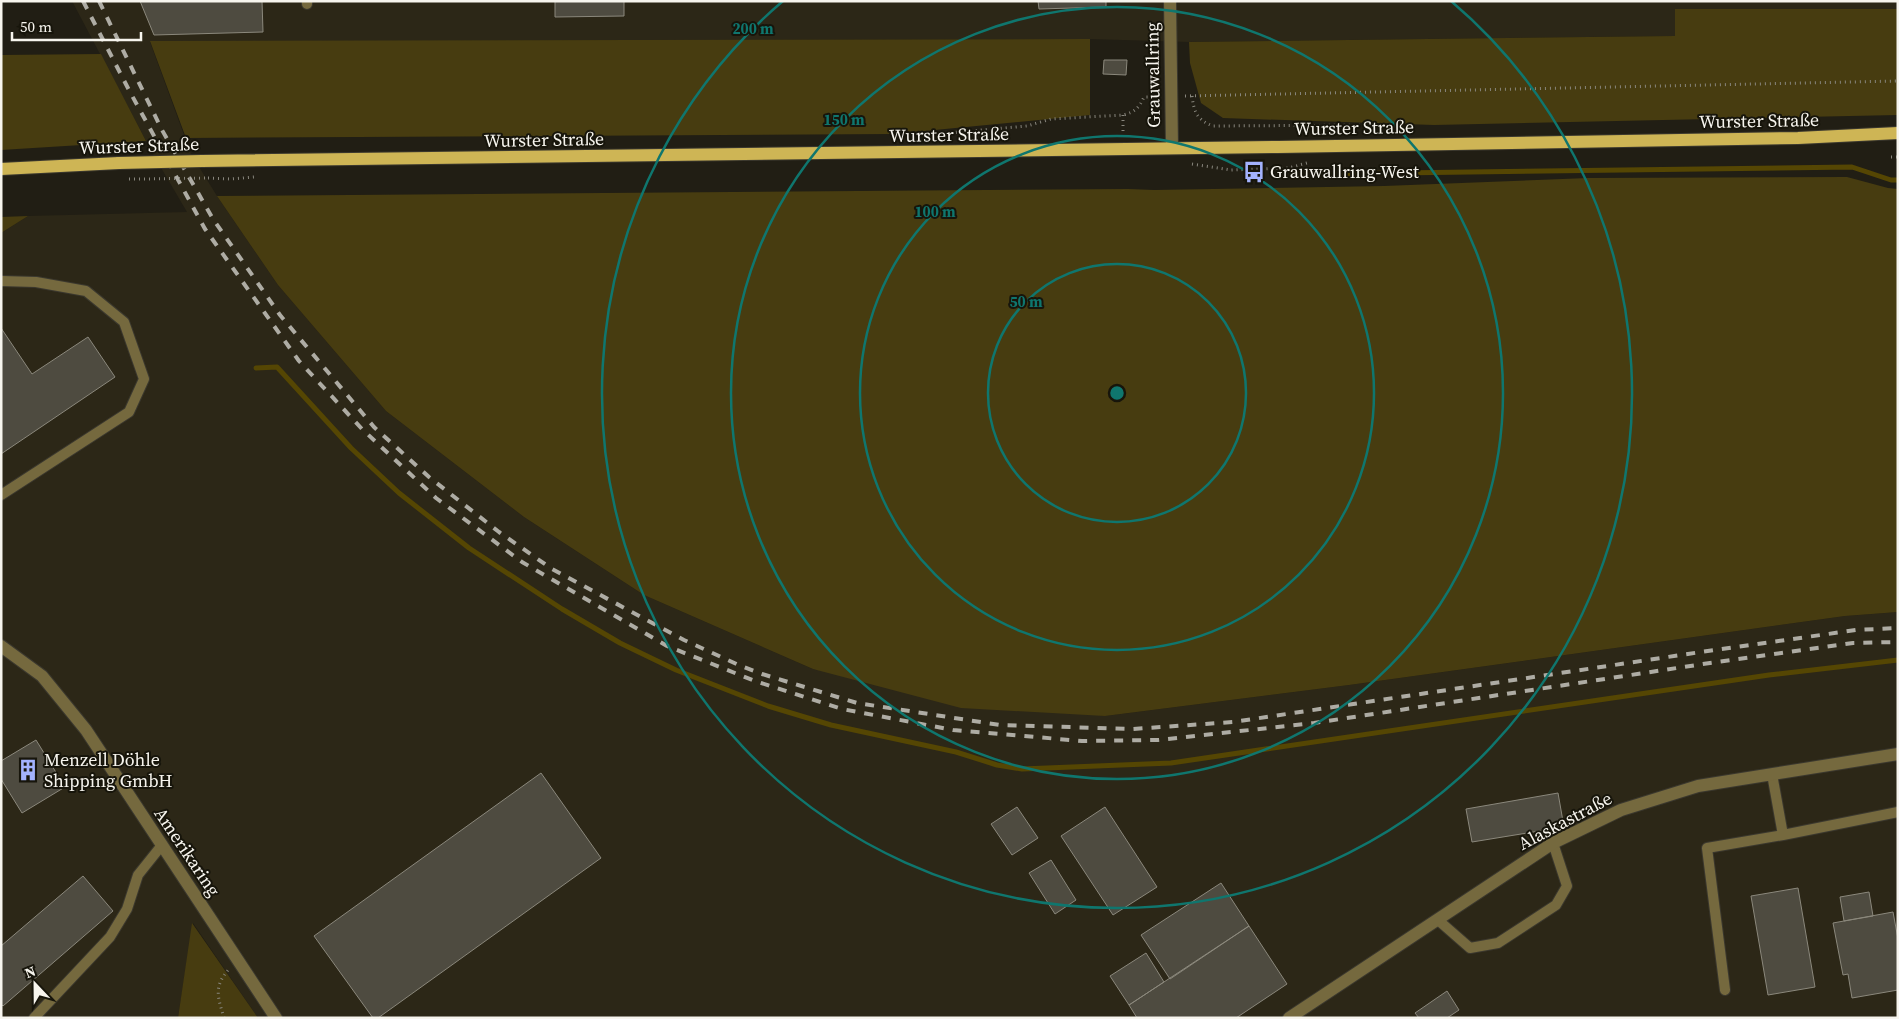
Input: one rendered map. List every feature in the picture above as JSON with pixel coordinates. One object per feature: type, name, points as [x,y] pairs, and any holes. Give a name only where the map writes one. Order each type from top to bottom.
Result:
[{"type":"main road","name":"Wurster Straße","points":[[1,169],[202,161],[1798,138],[1898,133]]},
{"type":"street","name":"Grauwallring","points":[[1170,1],[1172,148]]},
{"type":"street","name":"Amerikaring","points":[[1,646],[42,676],[86,730],[276,1018]]},
{"type":"street","name":"Alaskastraße","points":[[1289,1018],[1553,843],[1621,810],[1698,786],[1898,754]]},
{"type":"lane","points":[[1,281],[36,282],[86,290],[124,322],[144,379],[128,412],[1,495]]},
{"type":"lane","points":[[1772,774],[1784,835]]},
{"type":"lane","points":[[1725,990],[1707,848],[1898,812]]},
{"type":"lane","points":[[1438,920],[1470,948],[1498,943],[1556,906],[1567,886],[1553,843]]},
{"type":"lane","points":[[34,1018],[110,937],[127,909],[138,875],[162,845]]},
{"type":"path","points":[[1192,96],[1898,81]]},
{"type":"path","points":[[1891,158],[1898,157]]},
{"type":"path","points":[[1191,164],[1231,170],[1288,168],[1307,162]]},
{"type":"path","points":[[144,179],[208,178]]},
{"type":"path","points":[[224,1018],[218,994],[221,978],[238,959]]},
{"type":"shaded area","points":[[72,1],[1898,1],[1898,9],[1675,9],[1675,36],[1189,42],[1090,39],[150,42],[191,154],[217,196],[278,285],[386,411],[524,517],[644,595],[813,669],[1105,716],[1349,685],[1845,616],[1898,612],[1898,1018],[258,1018],[193,923],[178,1018],[1,1018],[1,233],[28,216],[187,212],[153,154]]},
{"type":"shaded area","points":[[1675,9],[1898,9],[1898,115],[1434,125],[1223,118],[1201,103],[1190,63],[1189,42],[1675,36]]},
{"type":"shaded area","points":[[1090,39],[1090,115],[893,134],[186,138],[150,41]]},
{"type":"shaded area","points":[[101,54],[146,141],[1,150],[1,55]]},
{"type":"shaded area","points":[[1847,177],[1898,189],[1898,612],[1845,616],[1349,685],[1105,716],[961,708],[813,669],[644,595],[524,517],[386,411],[278,285],[217,196],[1154,190],[1384,186],[1588,178]]},
{"type":"shaded area","points":[[28,216],[1,233],[1,217]]},
{"type":"shaded area","points":[[192,923],[258,1018],[178,1018]]},
{"type":"building","points":[[140,1],[262,1],[263,32],[154,35]]},
{"type":"building","points":[[555,1],[624,1],[624,16],[555,17]]},
{"type":"building","points":[[1038,1],[1106,1],[1106,7],[1039,9]]},
{"type":"building","points":[[1104,60],[1127,60],[1126,75],[1103,74]]},
{"type":"building","points":[[1,328],[32,374],[88,337],[115,377],[1,454]]},
{"type":"building","name":"Menzell Döhle Shipping GmbH","points":[[36,740],[65,787],[22,813],[1,779],[1,761]]},
{"type":"building","points":[[541,773],[601,858],[378,1018],[373,1018],[314,936]]},
{"type":"building","points":[[1558,793],[1564,827],[1472,842],[1466,809]]},
{"type":"building","points":[[1017,807],[1038,838],[1012,855],[991,824]]},
{"type":"building","points":[[1105,807],[1157,887],[1113,915],[1061,836]]},
{"type":"building","points":[[1051,860],[1076,900],[1055,914],[1029,873]]},
{"type":"building","points":[[83,876],[113,911],[3,1006],[1,1004],[1,946]]},
{"type":"building","points":[[1221,883],[1249,926],[1170,979],[1141,935]]},
{"type":"building","points":[[1798,888],[1815,987],[1768,995],[1751,896]]},
{"type":"building","points":[[1869,892],[1873,916],[1844,921],[1840,897]]},
{"type":"building","points":[[1893,912],[1898,939],[1898,990],[1852,998],[1848,974],[1843,975],[1833,923]]},
{"type":"building","points":[[1249,926],[1287,984],[1236,1018],[1137,1018],[1129,1005]]},
{"type":"building","points":[[1146,953],[1164,982],[1129,1005],[1110,976]]},
{"type":"building","points":[[1447,991],[1459,1010],[1447,1018],[1419,1018],[1415,1013]]},
{"type":"waterway","points":[[1322,174],[1852,167],[1891,180],[1898,180]]},
{"type":"waterway","points":[[256,368],[277,367],[351,448],[399,493],[469,548],[562,609],[620,643],[676,670],[768,706],[831,725],[956,752],[997,765],[1022,769],[1171,763],[1769,675],[1898,660]]},
{"type":"railway","points":[[83,1],[205,229],[299,361],[362,429],[436,498],[522,562],[667,646],[755,681],[842,709],[953,730],[1082,741],[1158,740],[1314,723],[1853,643],[1898,642]]},
{"type":"railway","points":[[99,1],[162,130],[213,219],[280,315],[374,427],[429,477],[499,532],[552,569],[684,640],[762,674],[857,703],[1000,725],[1133,729],[1233,722],[1856,630],[1898,628]]},
{"type":"place","name":"Grauwallring-West","points":[[1254,172]]},
{"type":"place","name":"Menzell Döhle Shipping GmbH","points":[[28,770]]}]
